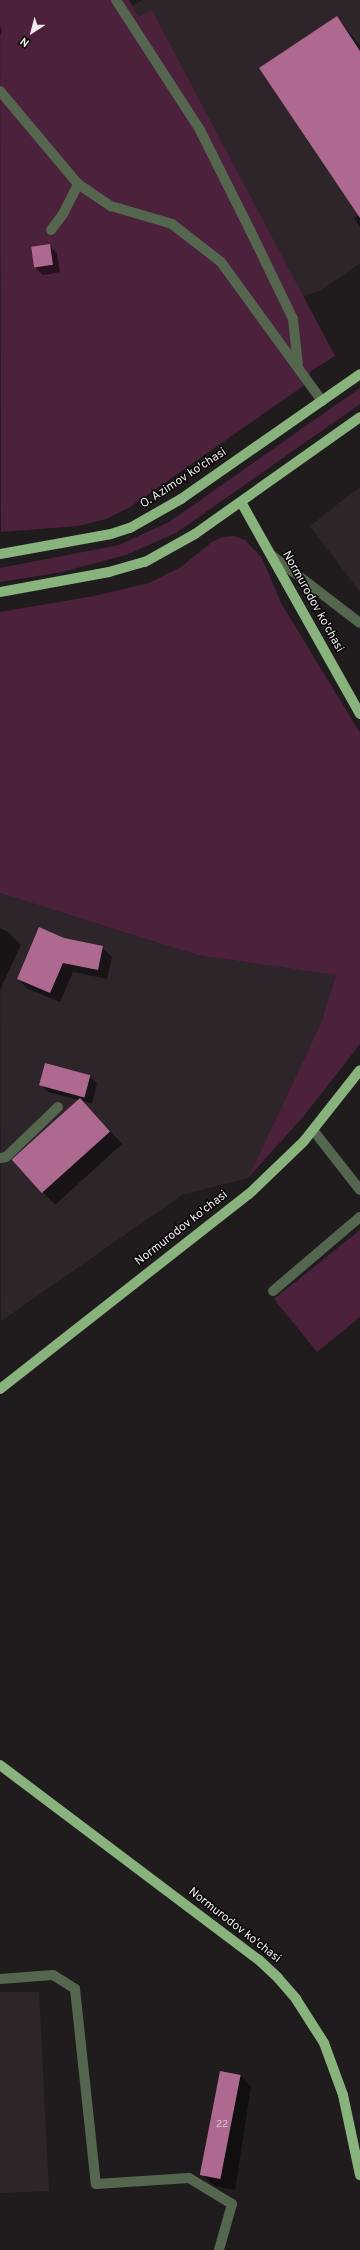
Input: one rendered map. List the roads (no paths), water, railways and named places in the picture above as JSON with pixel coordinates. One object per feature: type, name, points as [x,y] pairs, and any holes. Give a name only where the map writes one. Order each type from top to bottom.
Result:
[{"type":"main road","name":"O. Azimov ko'chasi","points":[[0,554],[111,534],[130,528],[181,499],[360,374]]},
{"type":"main road","points":[[0,592],[108,572],[145,562],[170,549],[241,502],[360,418]]},
{"type":"main road","name":"Normurodov ko'chasi","points":[[241,502],[360,714]]},
{"type":"main road","name":"Normurodov ko'chasi","points":[[0,1389],[249,1194],[313,1130],[360,1070]]},
{"type":"main road","name":"Normurodov ko'chasi","points":[[0,1765],[259,1960],[278,1978],[311,2022],[329,2056],[343,2095],[360,2175]]},
{"type":"street","points":[[116,0],[200,130],[250,230],[293,319],[298,366]]},
{"type":"street","points":[[0,91],[78,184],[111,206],[172,224],[221,262],[322,401]]},
{"type":"street","points":[[51,230],[63,214],[78,184]]},
{"type":"street","points":[[270,554],[360,623]]},
{"type":"street","points":[[0,1158],[6,1157],[58,1107]]},
{"type":"street","points":[[313,1130],[360,1190]]},
{"type":"street","points":[[273,1291],[360,1217]]},
{"type":"street","points":[[0,1980],[53,1975],[75,1989],[96,2184],[189,2178],[232,2204],[218,2250]]}]
